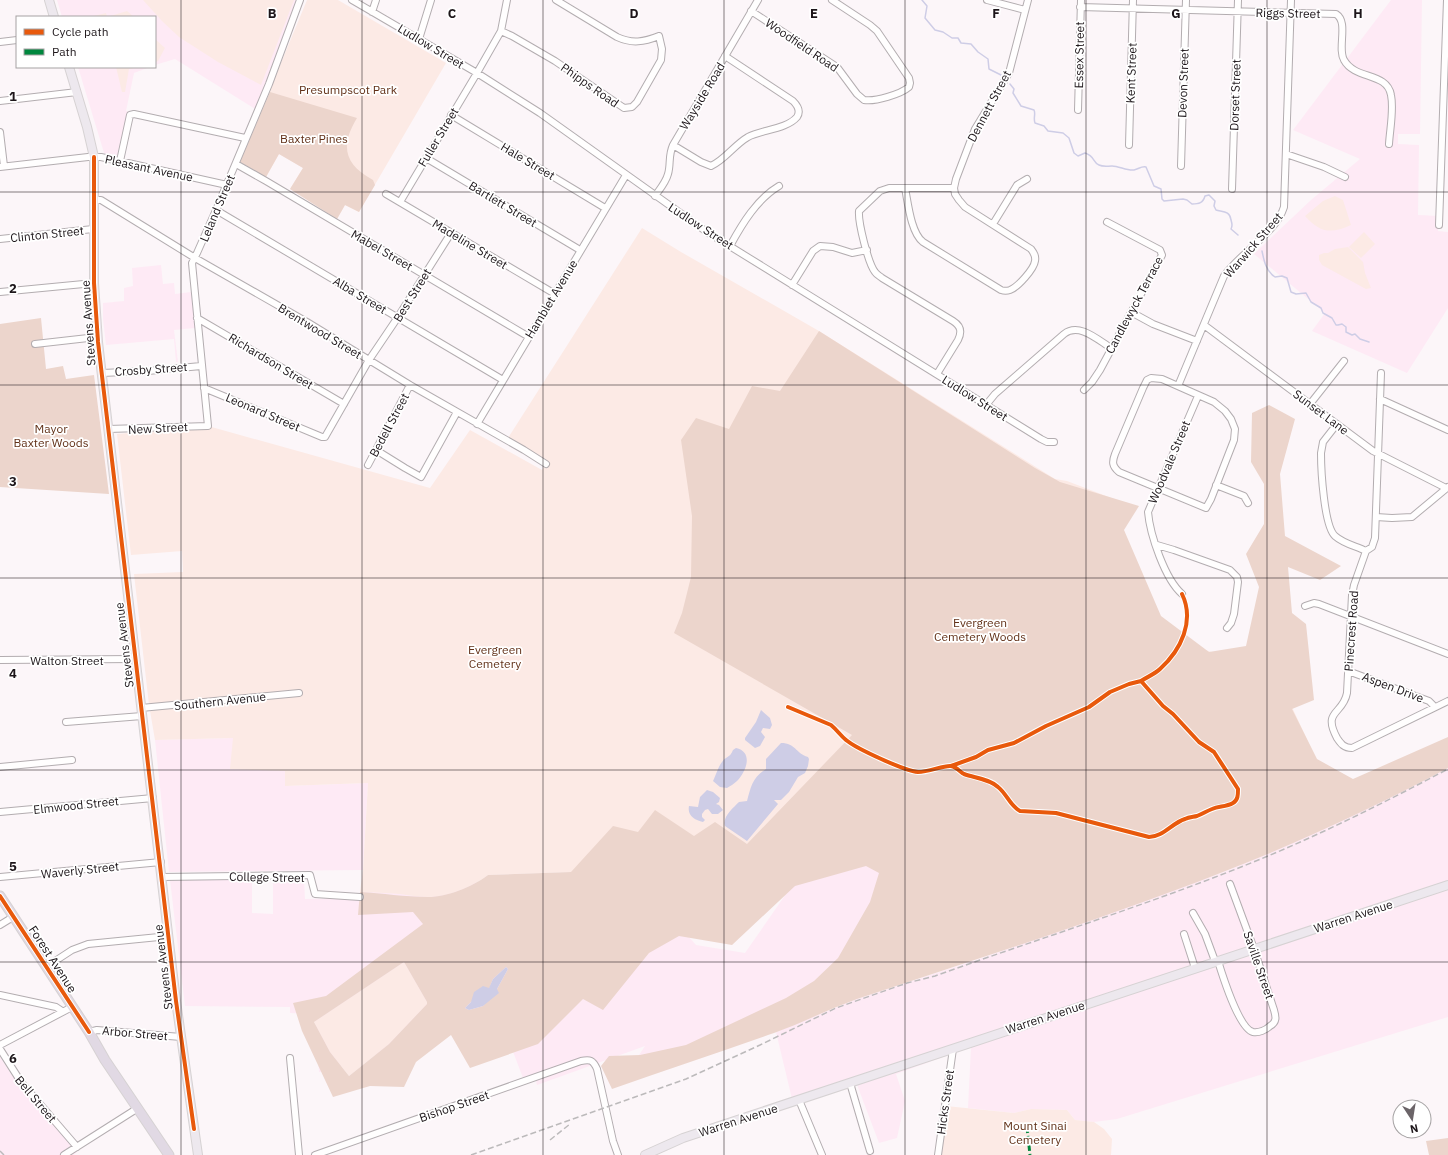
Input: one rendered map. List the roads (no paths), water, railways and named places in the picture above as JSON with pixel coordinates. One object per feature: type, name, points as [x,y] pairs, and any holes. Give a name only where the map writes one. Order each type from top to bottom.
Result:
[{"type":"highway","name":"Forest Avenue","points":[[0,896],[89,1032],[105,1060],[169,1155]]},
{"type":"main road","points":[[49,0],[54,16]]},
{"type":"main road","name":"Stevens Avenue","points":[[69,68],[87,127],[94,157],[93,229],[97,337],[181,1037],[198,1155]]},
{"type":"main road","name":"Warren Avenue","points":[[645,1155],[683,1138],[1448,885]]},
{"type":"street","name":"Leland Street","points":[[208,426],[192,263],[227,185],[245,138],[269,84],[300,0]]},
{"type":"street","name":"Ludlow Street","points":[[352,0],[477,73],[540,113],[701,228],[1041,439],[1047,442],[1054,442]]},
{"type":"street","points":[[372,12],[376,0]]},
{"type":"street","points":[[419,39],[431,0]]},
{"type":"street","name":"Fuller Street","points":[[400,202],[501,31],[504,22],[507,0]]},
{"type":"street","name":"Phipps Road","points":[[501,31],[555,61],[621,107],[626,109],[632,107],[637,102],[659,63],[662,53],[659,36],[641,42],[623,40],[556,0]]},
{"type":"street","name":"Wayside Road","points":[[655,196],[664,184],[668,175],[669,153],[673,145],[758,0]]},
{"type":"street","name":"Woodfield Road","points":[[751,11],[837,67],[857,94],[864,100],[876,100],[909,87],[909,78],[877,31],[832,0]]},
{"type":"street","points":[[987,0],[1025,10]]},
{"type":"street","name":"Dennett Street","points":[[954,188],[975,129],[1009,73],[1028,0]]},
{"type":"street","name":"Essex Street","points":[[1078,110],[1081,0]]},
{"type":"street","name":"Kent Street","points":[[1129,145],[1133,0]]},
{"type":"street","name":"Devon Street","points":[[1181,166],[1186,0]]},
{"type":"street","name":"Dorset Street","points":[[1232,189],[1238,0]]},
{"type":"street","name":"Warwick Street","points":[[1178,386],[1220,285],[1230,268],[1272,227],[1283,212],[1285,191],[1290,0]]},
{"type":"street","points":[[1439,225],[1445,135],[1448,0]]},
{"type":"street","name":"Riggs Street","points":[[1080,7],[1332,14],[1340,16],[1342,26],[1341,50],[1344,60],[1351,69],[1362,75],[1376,78],[1383,82],[1389,89],[1392,102],[1389,144]]},
{"type":"street","points":[[0,42],[16,40]]},
{"type":"street","points":[[673,145],[701,162],[711,166],[748,137],[786,125],[796,118],[799,109],[793,100],[725,56]]},
{"type":"street","points":[[0,101],[77,92]]},
{"type":"street","points":[[120,161],[130,116],[134,114],[245,138]]},
{"type":"street","name":"Hale Street","points":[[451,115],[605,208]]},
{"type":"street","points":[[0,132],[2,167]]},
{"type":"street","points":[[1286,154],[1324,167],[1345,178]]},
{"type":"street","name":"Pleasant Avenue","points":[[2,167],[94,157],[120,161],[227,185]]},
{"type":"street","name":"Bartlett Street","points":[[426,158],[580,250]]},
{"type":"street","name":"Mabel Street","points":[[236,164],[529,337]]},
{"type":"street","name":"Hamblet Avenue","points":[[477,424],[626,175]]},
{"type":"street","points":[[993,224],[1017,185],[1027,178]]},
{"type":"street","points":[[730,246],[736,234],[757,206],[769,192],[779,186]]},
{"type":"street","points":[[905,188],[915,229],[920,239],[1001,290],[1010,290],[1014,288],[1032,270],[1035,260],[1034,254],[1027,246],[965,208],[959,200],[954,188],[905,188],[889,188],[880,191],[862,207],[859,211],[860,223],[873,268],[878,276],[958,324],[960,335],[937,374]]},
{"type":"street","name":"Madeline Street","points":[[386,194],[555,294]]},
{"type":"street","name":"Brentwood Street","points":[[93,200],[101,200],[195,258],[307,322],[410,385],[546,464]]},
{"type":"street","name":"Alba Street","points":[[216,210],[503,380]]},
{"type":"street","name":"Candlewyck Terrace","points":[[1084,390],[1092,382],[1162,255],[1160,250],[1107,222]]},
{"type":"street","name":"Clinton Street","points":[[0,239],[93,229]]},
{"type":"street","name":"Best Street","points":[[322,437],[327,435],[369,360],[451,233]]},
{"type":"street","points":[[792,285],[813,251],[820,246],[833,247],[852,253],[867,250]]},
{"type":"street","points":[[0,292],[94,283]]},
{"type":"street","points":[[1130,312],[1153,324],[1197,340]]},
{"type":"street","name":"Richardson Street","points":[[197,318],[344,404]]},
{"type":"street","name":"Sunset Lane","points":[[1204,325],[1378,454],[1447,488]]},
{"type":"street","points":[[986,405],[994,394],[1064,334],[1071,330],[1079,330],[1111,348]]},
{"type":"street","points":[[35,344],[97,337]]},
{"type":"street","points":[[1310,404],[1344,361]]},
{"type":"street","name":"Crosby Street","points":[[102,373],[148,371],[201,366]]},
{"type":"street","name":"Pinecrest Road","points":[[1381,373],[1374,543],[1372,548],[1366,551],[1354,585],[1346,698],[1333,716],[1331,723],[1332,729],[1340,743],[1348,748],[1448,701]]},
{"type":"street","points":[[1151,378],[1158,378],[1178,386],[1214,402],[1221,407],[1231,419],[1235,430],[1232,445],[1206,508],[1119,472],[1112,464],[1113,458],[1147,380],[1151,378]]},
{"type":"street","name":"Bedell Street","points":[[368,465],[410,385]]},
{"type":"street","name":"Leonard Street","points":[[204,388],[322,437]]},
{"type":"street","name":"Woodvale Street","points":[[1182,594],[1175,588],[1170,579],[1157,545],[1148,512],[1198,396]]},
{"type":"street","points":[[1380,399],[1448,430]]},
{"type":"street","points":[[376,450],[421,477],[457,412]]},
{"type":"street","points":[[1337,424],[1323,442],[1321,453],[1328,523],[1332,533],[1336,537],[1348,544],[1366,551]]},
{"type":"street","name":"New Street","points":[[108,430],[208,426]]},
{"type":"street","points":[[1216,485],[1244,496],[1248,503]]},
{"type":"street","points":[[1376,516],[1392,518],[1412,517],[1447,488]]},
{"type":"street","points":[[1157,545],[1234,573],[1238,582],[1237,595],[1234,614],[1231,623],[1227,628]]},
{"type":"street","points":[[1305,606],[1314,603],[1320,604],[1448,654]]},
{"type":"street","name":"Walton Street","points":[[0,660],[135,660]]},
{"type":"street","name":"Aspen Drive","points":[[1348,671],[1429,701],[1436,707]]},
{"type":"street","name":"Southern Avenue","points":[[66,722],[299,693]]},
{"type":"street","points":[[0,767],[72,760]]},
{"type":"street","name":"Elmwood Street","points":[[0,812],[153,798]]},
{"type":"street","name":"Waverly Street","points":[[0,877],[161,862]]},
{"type":"street","name":"College Street","points":[[162,877],[310,876],[315,894],[360,897]]},
{"type":"street","name":"Saville Street","points":[[1217,961],[1224,982],[1241,1021],[1248,1030],[1253,1032],[1265,1030],[1275,1022],[1276,1017],[1254,949],[1230,884]]},
{"type":"street","points":[[1193,913],[1205,934],[1217,961]]},
{"type":"street","points":[[0,925],[13,917]]},
{"type":"street","points":[[1184,934],[1195,968]]},
{"type":"street","points":[[46,967],[79,946],[169,936]]},
{"type":"street","points":[[0,995],[56,1007],[62,1011]]},
{"type":"street","points":[[0,1045],[72,1006]]},
{"type":"street","name":"Arbor Street","points":[[89,1032],[97,1030],[181,1037]]},
{"type":"street","name":"Bell Street","points":[[0,1048],[21,1082],[77,1147]]},
{"type":"street","name":"Hicks Street","points":[[938,1155],[953,1049]]},
{"type":"street","points":[[290,1058],[299,1155]]},
{"type":"street","name":"Bishop Street","points":[[315,1155],[580,1061],[590,1060],[593,1061],[599,1076],[613,1141],[618,1155]]},
{"type":"street","points":[[850,1083],[870,1151]]},
{"type":"street","points":[[799,1100],[822,1155]]},
{"type":"street","points":[[64,1155],[138,1108]]},
{"type":"water","points":[[761,710],[770,718],[772,725],[770,729],[763,728],[761,732],[765,737],[760,746],[755,748],[745,740],[745,738],[756,722]]},
{"type":"water","points":[[781,743],[786,743],[793,746],[800,753],[808,757],[808,766],[805,773],[798,777],[789,792],[781,800],[774,800],[778,804],[747,841],[725,826],[725,819],[739,802],[747,801],[755,779],[766,769],[766,759]]},
{"type":"water","points":[[736,748],[742,750],[747,758],[747,763],[743,773],[735,783],[727,788],[720,787],[713,781],[723,760]]},
{"type":"water","points":[[707,790],[713,792],[720,798],[719,802],[716,804],[723,810],[718,814],[712,814],[708,809],[705,810],[702,814],[702,817],[705,820],[703,822],[690,815],[689,806],[698,807],[700,797]]},
{"type":"water","points":[[506,967],[508,969],[497,989],[499,993],[483,1006],[469,1010],[465,1008],[471,1002],[474,992],[483,986],[489,988],[493,979]]},
{"type":"waterway","points":[[922,0],[927,6],[925,18],[935,30],[943,32],[952,38],[958,38],[961,43],[971,44],[978,52],[988,59],[989,69],[1001,75]]},
{"type":"waterway","points":[[1010,84],[1014,89],[1013,93],[1021,106],[1034,110],[1035,123],[1044,126],[1048,131],[1063,133],[1069,138],[1074,153],[1078,156],[1085,153],[1088,154],[1097,164],[1102,166],[1115,166],[1131,170],[1146,167],[1154,186],[1161,189],[1162,199],[1164,201],[1183,199],[1192,204],[1197,204],[1202,202],[1205,196],[1209,195],[1215,201],[1214,206],[1216,210],[1226,212],[1229,215],[1232,224],[1231,229],[1238,235]]},
{"type":"waterway","points":[[1262,251],[1269,272],[1275,277],[1282,276],[1287,278],[1291,292],[1296,294],[1306,293],[1311,302],[1321,308],[1323,313],[1332,318],[1336,325],[1342,324],[1346,327],[1346,332],[1352,335],[1355,334],[1360,339],[1369,342]]},
{"type":"railway","points":[[471,1155],[686,1079],[836,1008],[907,983],[935,976],[1144,903],[1268,856],[1337,825],[1448,769]]},
{"type":"railway","points":[[550,1140],[570,1124]]},
{"type":"railway","points":[[0,1151],[4,1155]]},
{"type":"park label","name":"Presumpscot Park","points":[[348,89]]},
{"type":"park label","name":"Baxter Pines","points":[[314,138]]},
{"type":"park label","name":"Mayor Baxter Woods","points":[[51,435]]},
{"type":"park label","name":"Evergreen Cemetery Woods","points":[[980,629]]},
{"type":"park label","name":"Evergreen Cemetery","points":[[495,656]]},
{"type":"park label","name":"Mount Sinai Cemetery","points":[[1035,1132]]}]
